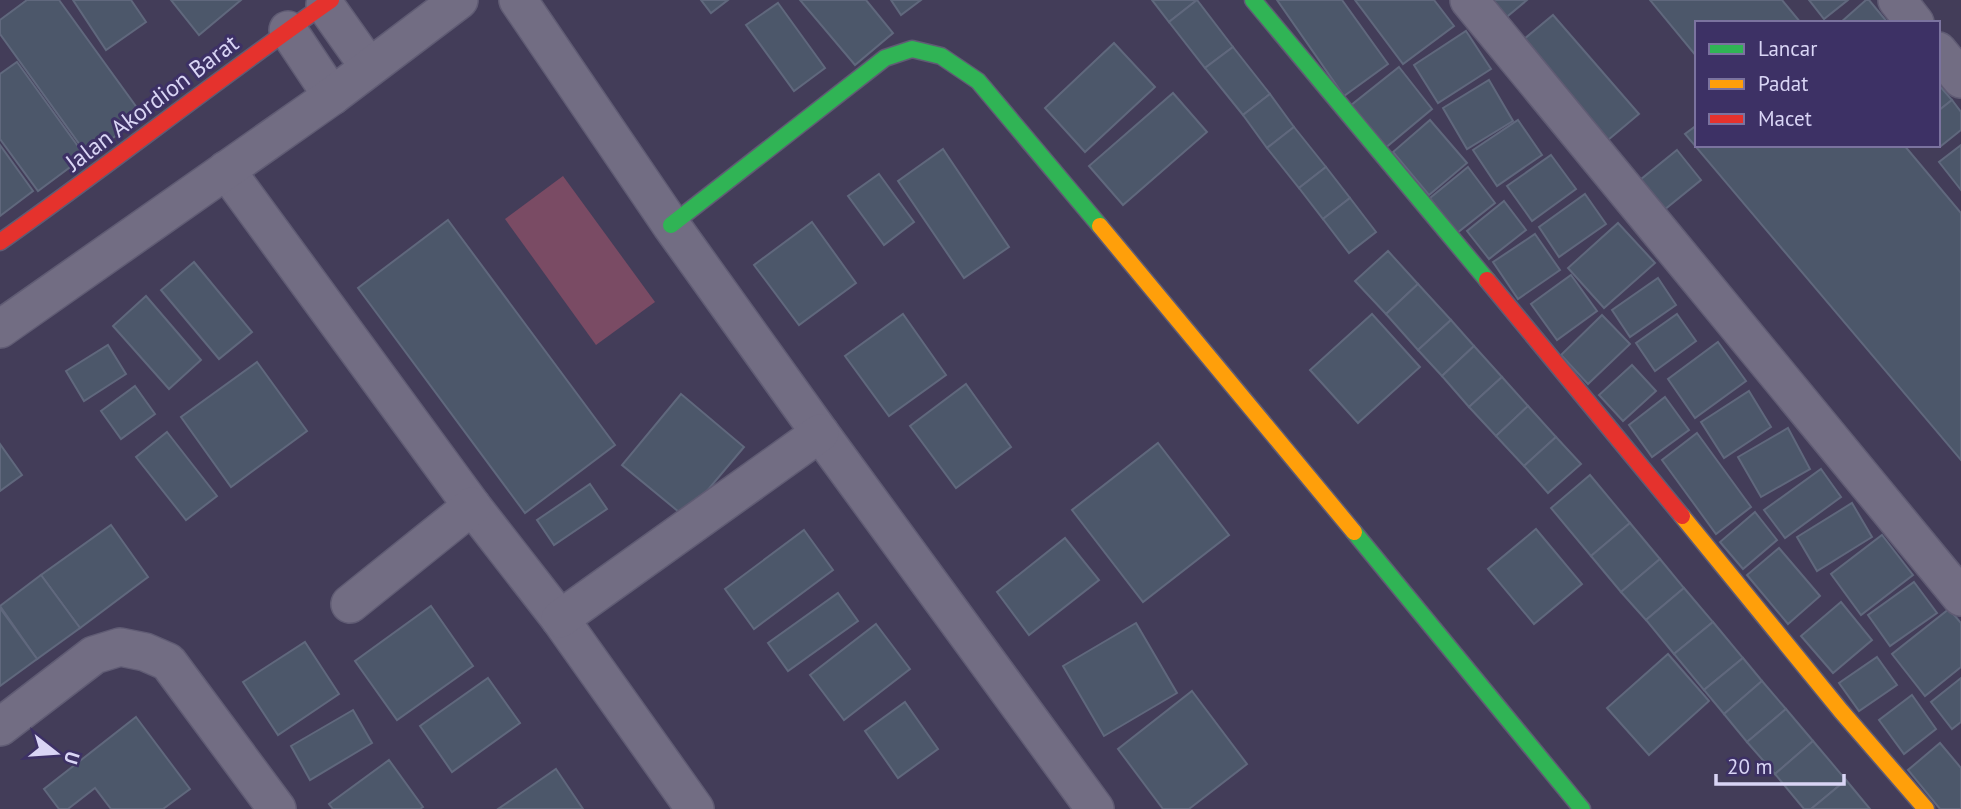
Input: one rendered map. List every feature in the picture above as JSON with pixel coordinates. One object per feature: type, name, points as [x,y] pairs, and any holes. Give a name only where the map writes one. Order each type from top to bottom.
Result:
[{"type":"street","points":[[0,329],[332,96],[458,0]]},
{"type":"street","points":[[518,0],[671,225],[1095,809]]},
{"type":"street","points":[[1253,0],[1610,428],[1841,711],[1926,809]]},
{"type":"street","points":[[1469,0],[1961,597]]},
{"type":"street","points":[[1897,0],[1913,21]]},
{"type":"street","points":[[328,2],[369,67]]},
{"type":"street","name":"Jalan Akordion Barat","points":[[0,242],[328,2]]},
{"type":"street","points":[[288,30],[332,96]]},
{"type":"street","points":[[671,225],[885,58],[912,49],[940,56],[978,81],[1223,373],[1582,809]]},
{"type":"street","points":[[1940,53],[1961,79]]},
{"type":"street","points":[[226,170],[472,506],[560,619],[695,809]]},
{"type":"street","points":[[560,619],[820,433]]},
{"type":"street","points":[[350,604],[472,506]]},
{"type":"street","points":[[0,727],[94,655],[120,647],[145,652],[168,662],[277,809]]},
{"type":"shaded area","points":[[563,176],[655,302],[596,345],[505,219]]},
{"type":"building","points":[[27,0],[59,0],[143,116],[88,156],[0,34],[0,20]]},
{"type":"building","points":[[73,0],[131,0],[146,22],[106,50]]},
{"type":"building","points":[[171,0],[241,0],[199,35]]},
{"type":"building","points":[[701,0],[728,0],[711,13]]},
{"type":"building","points":[[800,0],[866,0],[893,33],[855,65]]},
{"type":"building","points":[[891,0],[921,0],[901,15]]},
{"type":"building","points":[[1152,0],[1197,0],[1169,22]]},
{"type":"building","points":[[1197,0],[1233,47],[1205,68],[1169,22]]},
{"type":"building","points":[[1277,0],[1342,0],[1388,64],[1344,96]]},
{"type":"building","points":[[1355,0],[1434,0],[1454,26],[1403,64]]},
{"type":"building","points":[[1487,0],[1527,0],[1503,20]]},
{"type":"building","points":[[1650,0],[1782,0],[1799,21],[1695,21],[1695,55]]},
{"type":"building","points":[[1809,0],[1848,0],[1824,19]]},
{"type":"building","points":[[1869,0],[1886,21],[1842,21]]},
{"type":"building","points":[[778,3],[825,68],[794,91],[746,25]]},
{"type":"building","points":[[1553,15],[1639,114],[1602,145],[1517,45]]},
{"type":"building","points":[[1466,31],[1491,69],[1438,103],[1414,65]]},
{"type":"building","points":[[1114,43],[1155,87],[1085,152],[1045,108]]},
{"type":"building","points":[[1233,47],[1270,94],[1243,115],[1205,68]]},
{"type":"building","points":[[17,62],[85,156],[38,191],[0,139],[0,74]]},
{"type":"building","points":[[1399,67],[1432,109],[1384,149],[1350,106]]},
{"type":"building","points":[[1489,80],[1513,121],[1467,149],[1443,108]]},
{"type":"building","points":[[1940,86],[1952,100],[1940,109]]},
{"type":"building","points":[[1173,93],[1207,132],[1123,205],[1089,166]]},
{"type":"building","points":[[1270,94],[1294,127],[1267,148],[1243,115]]},
{"type":"building","points":[[1952,100],[1961,112],[1961,130],[1941,146],[1940,145],[1940,109]]},
{"type":"building","points":[[1430,120],[1467,163],[1429,195],[1393,152]]},
{"type":"building","points":[[1518,120],[1542,155],[1497,186],[1473,150]]},
{"type":"building","points":[[1695,126],[1695,146],[1685,134]]},
{"type":"building","points":[[1294,127],[1326,167],[1299,188],[1267,148]]},
{"type":"building","points":[[0,145],[33,191],[0,216]]},
{"type":"building","points":[[1961,145],[1961,190],[1939,162]]},
{"type":"building","points":[[1696,147],[1906,147],[1961,213],[1961,460]]},
{"type":"building","points":[[943,149],[1009,247],[964,278],[898,181]]},
{"type":"building","points":[[1677,150],[1701,180],[1664,210],[1640,180]]},
{"type":"building","points":[[1551,155],[1576,189],[1532,221],[1507,186]]},
{"type":"building","points":[[1326,167],[1350,198],[1323,219],[1299,188]]},
{"type":"building","points":[[1468,167],[1495,203],[1457,233],[1430,198]]},
{"type":"building","points":[[879,174],[914,222],[884,245],[848,196]]},
{"type":"building","points":[[1585,194],[1606,224],[1559,257],[1539,227]]},
{"type":"building","points":[[1350,198],[1376,232],[1349,253],[1323,219]]},
{"type":"building","points":[[1504,201],[1526,230],[1489,259],[1467,231]]},
{"type":"building","points":[[448,220],[615,445],[525,513],[358,288]]},
{"type":"building","points":[[812,222],[856,283],[799,325],[754,265]]},
{"type":"building","points":[[1618,223],[1655,263],[1604,308],[1568,268]]},
{"type":"building","points":[[1535,234],[1560,270],[1518,299],[1493,262]]},
{"type":"building","points":[[1388,251],[1418,284],[1386,314],[1355,281]]},
{"type":"building","points":[[194,262],[252,332],[219,359],[161,290]]},
{"type":"building","points":[[1571,275],[1597,311],[1557,340],[1531,304]]},
{"type":"building","points":[[1658,278],[1676,305],[1630,337],[1612,310]]},
{"type":"building","points":[[1418,284],[1451,320],[1418,350],[1386,314]]},
{"type":"building","points":[[146,296],[201,360],[169,389],[113,326]]},
{"type":"building","points":[[903,314],[946,375],[889,416],[845,356]]},
{"type":"building","points":[[1372,314],[1420,367],[1358,423],[1310,370]]},
{"type":"building","points":[[1677,314],[1696,341],[1655,371],[1636,343]]},
{"type":"building","points":[[1602,315],[1630,344],[1588,384],[1561,355]]},
{"type":"building","points":[[1451,320],[1474,346],[1442,376],[1418,350]]},
{"type":"building","points":[[1718,342],[1746,381],[1695,418],[1668,379]]},
{"type":"building","points":[[108,345],[126,374],[84,401],[66,371]]},
{"type":"building","points":[[1474,346],[1502,377],[1469,407],[1442,376]]},
{"type":"building","points":[[257,362],[307,431],[231,487],[181,417]]},
{"type":"building","points":[[1632,365],[1656,391],[1623,421],[1599,395]]},
{"type":"building","points":[[1502,377],[1528,406],[1496,436],[1469,407]]},
{"type":"building","points":[[966,384],[1011,447],[956,488],[910,426]]},
{"type":"building","points":[[135,386],[155,414],[121,439],[101,411]]},
{"type":"building","points":[[1749,391],[1771,427],[1724,458],[1701,422]]},
{"type":"building","points":[[681,394],[744,447],[685,517],[622,465]]},
{"type":"building","points":[[1665,397],[1689,430],[1652,457],[1629,425]]},
{"type":"building","points":[[1528,406],[1556,437],[1524,466],[1496,436]]},
{"type":"building","points":[[1788,428],[1810,469],[1761,497],[1738,457]]},
{"type":"building","points":[[167,432],[217,496],[186,520],[136,457]]},
{"type":"building","points":[[1697,433],[1751,507],[1716,534],[1662,460]]},
{"type":"building","points":[[1556,437],[1581,464],[1548,493],[1524,466]]},
{"type":"building","points":[[1158,443],[1229,535],[1143,602],[1072,510]]},
{"type":"building","points":[[0,444],[22,475],[0,491]]},
{"type":"building","points":[[1821,469],[1841,497],[1785,538],[1764,510]]},
{"type":"building","points":[[1590,475],[1630,523],[1591,556],[1551,508]]},
{"type":"building","points":[[590,484],[607,509],[554,545],[537,520]]},
{"type":"building","points":[[1852,503],[1872,537],[1817,571],[1797,537]]},
{"type":"building","points":[[1755,512],[1777,540],[1743,569],[1720,542]]},
{"type":"building","points":[[1630,523],[1660,559],[1621,592],[1591,556]]},
{"type":"building","points":[[111,525],[148,577],[80,628],[41,575]]},
{"type":"building","points":[[1536,529],[1582,584],[1534,624],[1488,569]]},
{"type":"building","points":[[804,530],[833,570],[754,629],[725,589]]},
{"type":"building","points":[[1882,535],[1913,575],[1861,615],[1831,574]]},
{"type":"building","points":[[1065,538],[1099,580],[1029,635],[997,592]]},
{"type":"building","points":[[1779,548],[1820,596],[1788,624],[1747,575]]},
{"type":"building","points":[[1660,559],[1684,588],[1646,620],[1621,592]]},
{"type":"building","points":[[41,575],[80,628],[37,659],[0,606]]},
{"type":"building","points":[[1914,582],[1937,613],[1890,646],[1868,615]]},
{"type":"building","points":[[1684,588],[1713,622],[1674,654],[1646,620]]},
{"type":"building","points":[[838,593],[858,621],[788,671],[768,643]]},
{"type":"building","points":[[1841,602],[1872,640],[1833,673],[1801,636]]},
{"type":"building","points":[[431,606],[473,666],[397,720],[355,661]]},
{"type":"building","points":[[0,608],[37,659],[0,686]]},
{"type":"building","points":[[1949,609],[1961,623],[1961,667],[1925,696],[1892,654]]},
{"type":"building","points":[[1713,622],[1743,658],[1704,690],[1674,654]]},
{"type":"building","points":[[1136,623],[1177,693],[1104,736],[1063,666]]},
{"type":"building","points":[[876,624],[910,669],[844,720],[810,675]]},
{"type":"building","points":[[305,642],[339,694],[278,735],[243,682]]},
{"type":"building","points":[[1668,654],[1709,701],[1649,755],[1607,708]]},
{"type":"building","points":[[1877,657],[1897,685],[1859,711],[1839,683]]},
{"type":"building","points":[[1743,658],[1762,681],[1724,714],[1704,690]]},
{"type":"building","points":[[488,678],[520,723],[452,772],[420,726]]},
{"type":"building","points":[[1961,678],[1961,722],[1952,729],[1931,702]]},
{"type":"building","points":[[1762,681],[1786,709],[1747,742],[1724,714]]},
{"type":"building","points":[[1192,691],[1247,764],[1189,809],[1163,809],[1118,749]]},
{"type":"building","points":[[1912,695],[1936,729],[1904,754],[1879,720]]},
{"type":"building","points":[[905,702],[938,749],[898,778],[865,731]]},
{"type":"building","points":[[1786,709],[1813,741],[1775,774],[1747,742]]},
{"type":"building","points":[[353,710],[372,743],[310,780],[291,746]]},
{"type":"building","points":[[136,717],[190,789],[163,809],[111,809],[95,788],[68,809],[59,809],[44,789]]},
{"type":"building","points":[[1813,741],[1846,780],[1811,809],[1804,809],[1775,774]]},
{"type":"building","points":[[1940,743],[1961,768],[1961,809],[1940,809],[1908,770]]},
{"type":"building","points":[[389,760],[423,807],[333,809],[329,804]]},
{"type":"building","points":[[556,769],[583,809],[498,809]]},
{"type":"building","points":[[1846,780],[1870,809],[1811,809]]},
{"type":"traffic: fast","points":[[1253,0],[1487,280]]},
{"type":"traffic: fast","points":[[671,225],[885,58],[912,49],[941,56],[978,81],[1100,226]]},
{"type":"traffic: fast","points":[[1354,532],[1582,809]]},
{"type":"traffic: slow","points":[[1100,226],[1354,532]]},
{"type":"traffic: slow","points":[[1682,516],[1841,711],[1926,809]]},
{"type":"traffic: jam","points":[[0,242],[331,0]]},
{"type":"traffic: jam","points":[[1487,280],[1682,516]]}]
